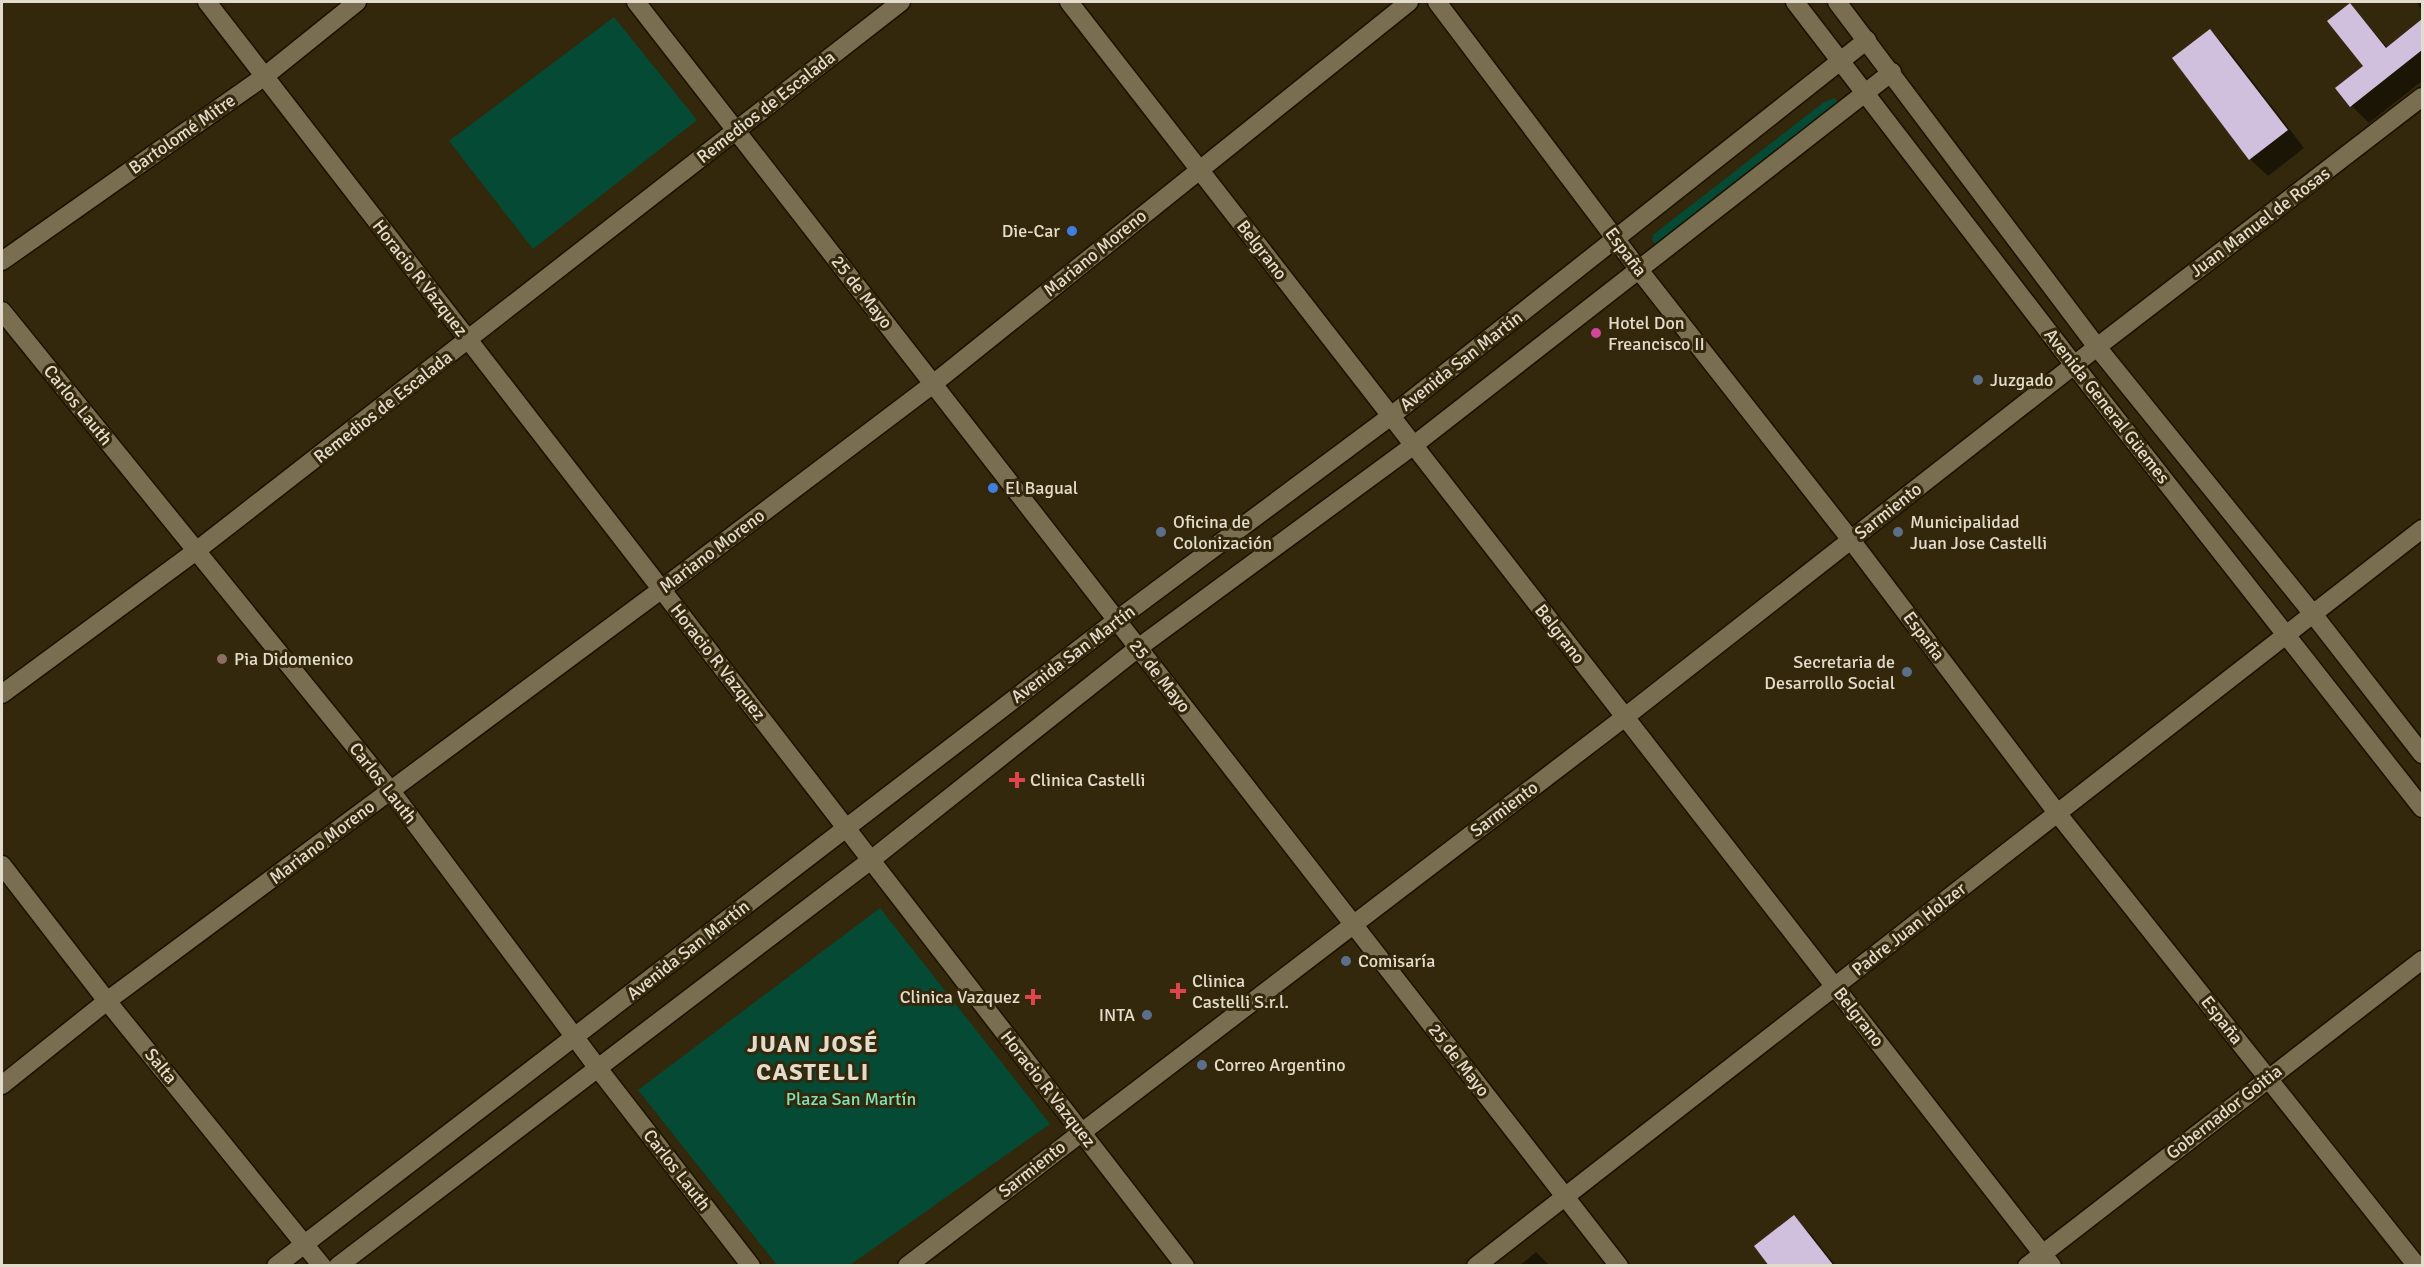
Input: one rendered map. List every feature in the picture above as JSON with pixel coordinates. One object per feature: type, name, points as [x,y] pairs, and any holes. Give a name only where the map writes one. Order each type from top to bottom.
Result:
[{"type":"street","name":"Horacio R Vazquez","points":[[207,2],[1185,1266]]},
{"type":"street","name":"Bartolomé Mitre","points":[[2,261],[265,76],[357,2]]},
{"type":"street","name":"25 de Mayo","points":[[636,2],[1619,1266]]},
{"type":"street","name":"Remedios de Escalada","points":[[2,694],[196,551],[901,2]]},
{"type":"street","name":"Belgrano","points":[[1069,2],[2047,1260]]},
{"type":"street","name":"Mariano Moreno","points":[[2,1085],[107,1001],[662,589],[933,384],[1410,2]]},
{"type":"street","name":"España","points":[[1437,2],[1639,270],[1851,540],[2058,814],[2417,1266]]},
{"type":"street","name":"Avenida General Güemes","points":[[1795,2],[2074,365],[2422,808]]},
{"type":"street","name":"Avenida General Güemes","points":[[1837,2],[1868,40],[2097,347],[2313,614],[2422,754]]},
{"type":"street","name":"Avenida San Martín","points":[[276,1266],[1117,620],[1391,416],[1868,40]]},
{"type":"street","name":"Avenida San Martín","points":[[338,1266],[871,860],[1138,648],[1414,445],[1892,72]]},
{"type":"street","name":"Juan Manuel de Rosas","points":[[2097,347],[2422,98]]},
{"type":"street","name":"Carlos Lauth","points":[[2,311],[391,790],[597,1067],[751,1266]]},
{"type":"street","name":"Sarmiento","points":[[907,1266],[1625,717],[2097,347]]},
{"type":"street","name":"Padre Juan Holzer","points":[[1476,1266],[2422,530]]},
{"type":"street","name":"Salta","points":[[2,865],[107,1001],[322,1266]]},
{"type":"street","name":"Gobernador Goitia","points":[[2027,1266],[2047,1260],[2268,1078],[2422,960]]},
{"type":"green space","points":[[614,17],[697,120],[533,249],[449,141]]},
{"type":"green space","points":[[1835,98],[1838,103],[1656,245],[1652,240],[1654,234],[1824,102]]},
{"type":"green space","name":"Plaza San Martín","points":[[880,908],[1050,1124],[850,1265],[777,1265],[638,1090]]},
{"type":"building","points":[[2350,3],[2386,48],[2422,19],[2422,50],[2350,107],[2335,88],[2363,66],[2327,21]]},
{"type":"building","points":[[2210,29],[2288,130],[2249,160],[2172,58]]},
{"type":"building","points":[[1794,1215],[1834,1266],[1769,1266],[1754,1246]]},
{"type":"place","name":"Die-Car","points":[[1072,231]]},
{"type":"place","name":"Hotel Don Freancisco II","points":[[1596,333]]},
{"type":"place","name":"Juzgado","points":[[1978,380]]},
{"type":"place","name":"El Bagual","points":[[993,488]]},
{"type":"place","name":"Oficina de Colonización","points":[[1161,532]]},
{"type":"place","name":"Municipalidad Juan Jose Castelli","points":[[1898,532]]},
{"type":"place","name":"Pia Didomenico","points":[[222,659]]},
{"type":"place","name":"Secretaria de Desarrollo Social","points":[[1907,672]]},
{"type":"place","name":"Clinica Castelli","points":[[1017,780]]},
{"type":"place","name":"Comisaría","points":[[1346,961]]},
{"type":"place","name":"Clinica Castelli S.r.l.","points":[[1178,991]]},
{"type":"place","name":"Clinica Vazquez","points":[[1033,997]]},
{"type":"place","name":"INTA","points":[[1147,1015]]},
{"type":"place","name":"Correo Argentino","points":[[1202,1065]]},
{"type":"district","name":"JUAN JOSÉ CASTELLI","points":[[813,1058]]}]
